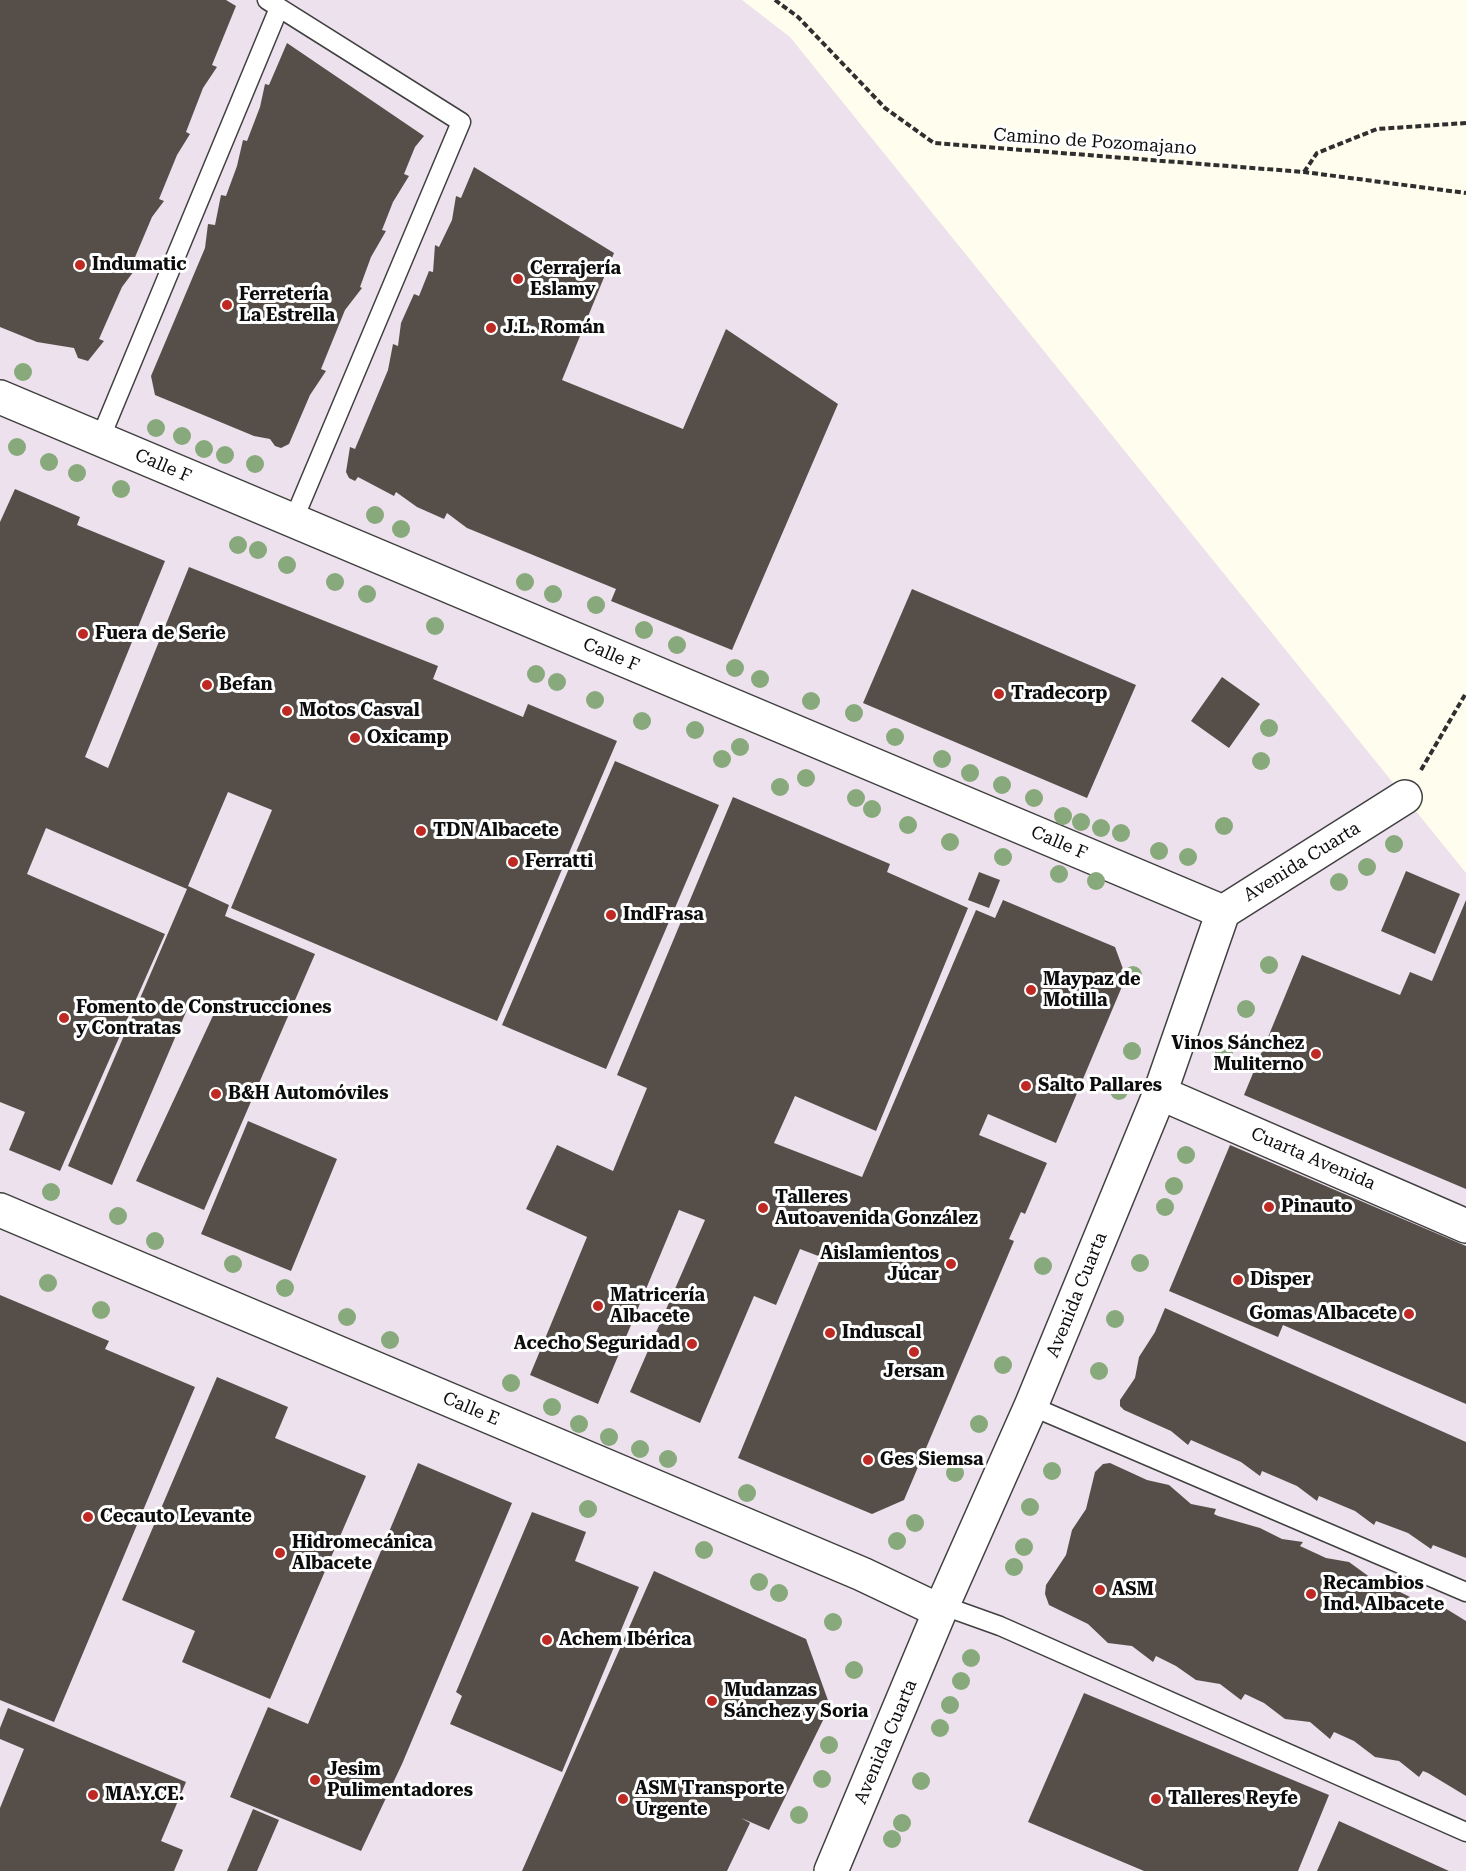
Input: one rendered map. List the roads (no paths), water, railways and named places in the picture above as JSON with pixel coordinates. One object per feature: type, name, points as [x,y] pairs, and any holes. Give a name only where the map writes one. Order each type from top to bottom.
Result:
[{"type":"street","name":"Calle F","points":[[0,397],[1223,912]]},
{"type":"street","name":"Avenida Cuarta","points":[[831,1871],[942,1608],[1031,1406],[1160,1093],[1223,912],[1405,797]]},
{"type":"street","name":"Cuarta Avenida","points":[[1160,1093],[1466,1226]]},
{"type":"street","name":"Calle E","points":[[0,1210],[942,1608]]},
{"type":"lane","points":[[100,439],[273,4],[461,122],[293,521]]},
{"type":"lane","points":[[1031,1406],[1466,1592]]},
{"type":"lane","points":[[942,1608],[1011,1631],[1466,1832]]},
{"type":"place","name":"Indumatic","points":[[80,265]]},
{"type":"place","name":"Cerrajería Eslamy","points":[[518,279]]},
{"type":"place","name":"Ferretería La Estrella","points":[[227,305]]},
{"type":"place","name":"J.L. Román","points":[[491,328]]},
{"type":"place","name":"Fuera de Serie","points":[[83,634]]},
{"type":"place","name":"Befan","points":[[207,685]]},
{"type":"place","name":"Tradecorp","points":[[999,694]]},
{"type":"place","name":"Motos Casval","points":[[287,711]]},
{"type":"place","name":"Oxicamp","points":[[355,738]]},
{"type":"place","name":"TDN Albacete","points":[[421,831]]},
{"type":"place","name":"Ferratti","points":[[513,862]]},
{"type":"place","name":"IndFrasa","points":[[611,915]]},
{"type":"place","name":"Maypaz de Motilla","points":[[1031,990]]},
{"type":"place","name":"Fomento de Construcciones y Contratas","points":[[64,1018]]},
{"type":"place","name":"Vinos Sánchez Muliterno","points":[[1316,1054]]},
{"type":"place","name":"Salto Pallares","points":[[1026,1086]]},
{"type":"place","name":"B&H Automóviles","points":[[216,1094]]},
{"type":"place","name":"Pinauto","points":[[1269,1207]]},
{"type":"place","name":"Talleres Autoavenida González","points":[[763,1208]]},
{"type":"place","name":"Aislamientos Júcar","points":[[951,1264]]},
{"type":"place","name":"Disper","points":[[1238,1280]]},
{"type":"place","name":"Matricería Albacete","points":[[598,1306]]},
{"type":"place","name":"Gomas Albacete","points":[[1409,1314]]},
{"type":"place","name":"Induscal","points":[[830,1333]]},
{"type":"place","name":"Acecho Seguridad","points":[[692,1344]]},
{"type":"place","name":"Jersan","points":[[914,1352]]},
{"type":"place","name":"Ges Siemsa","points":[[868,1460]]},
{"type":"place","name":"Cecauto Levante","points":[[88,1517]]},
{"type":"place","name":"Hidromecánica Albacete","points":[[280,1553]]},
{"type":"place","name":"ASM","points":[[1100,1590]]},
{"type":"place","name":"Recambios Ind. Albacete","points":[[1311,1594]]},
{"type":"place","name":"Achem Ibérica","points":[[547,1640]]},
{"type":"place","name":"Mudanzas Sánchez y Soria","points":[[712,1701]]},
{"type":"place","name":"Jesim Pulimentadores","points":[[315,1780]]},
{"type":"place","name":"MA.Y.CE.","points":[[93,1795]]},
{"type":"place","name":"ASM Transporte Urgente","points":[[623,1799]]},
{"type":"place","name":"Talleres Reyfe","points":[[1156,1799]]}]
